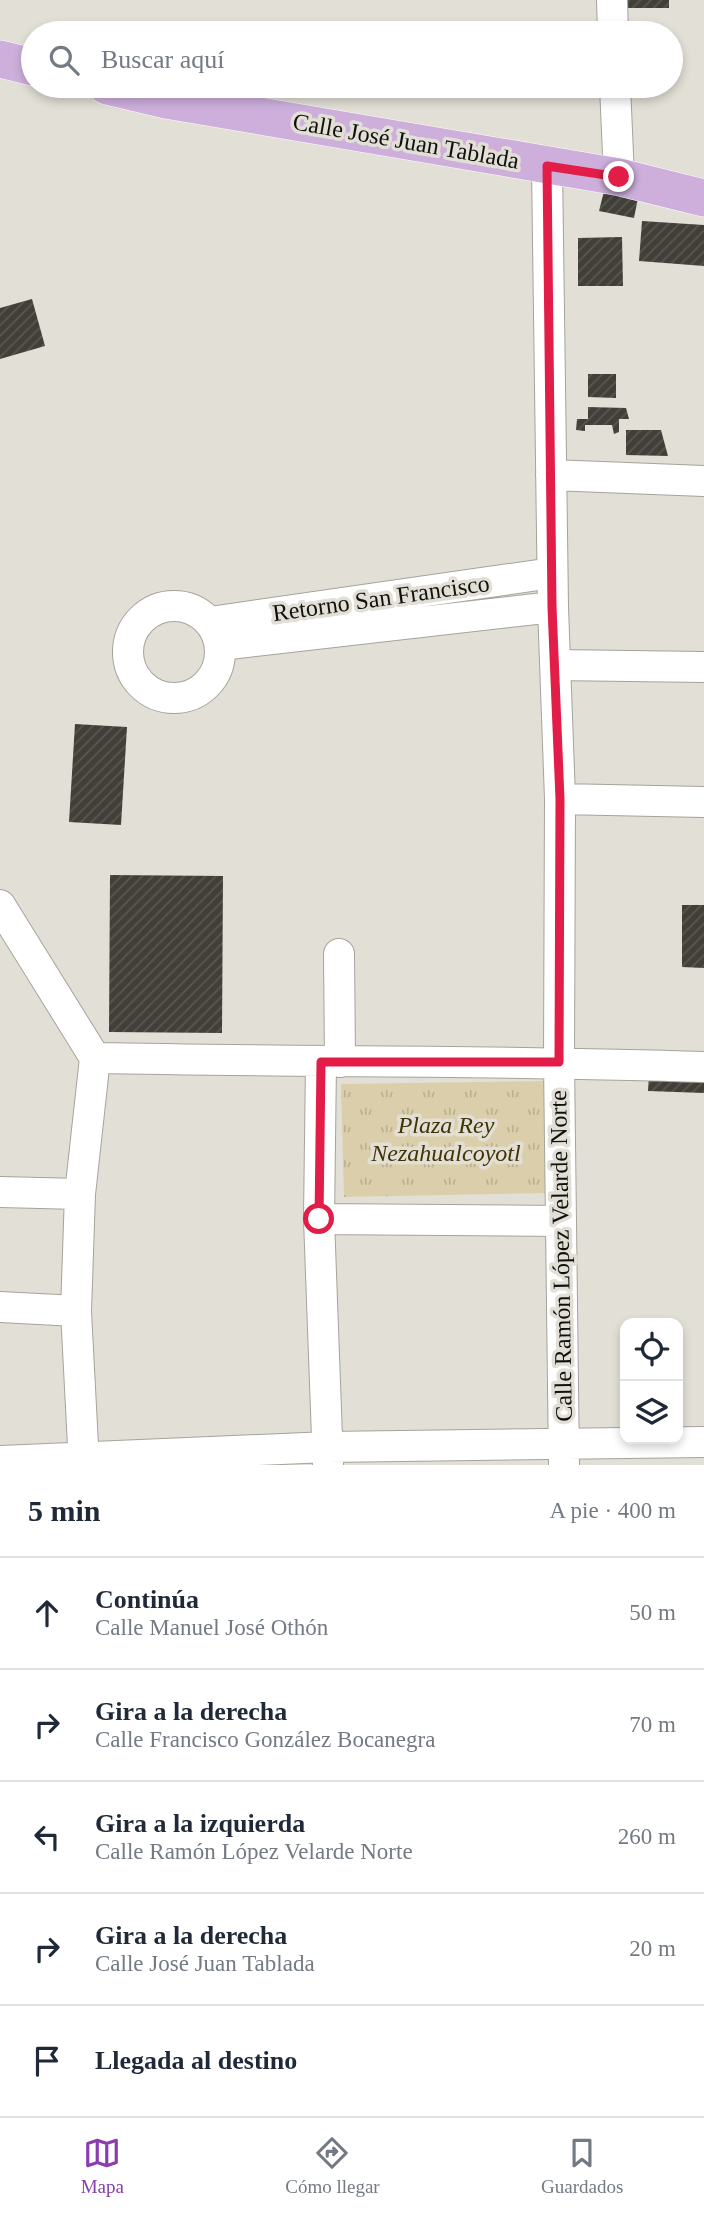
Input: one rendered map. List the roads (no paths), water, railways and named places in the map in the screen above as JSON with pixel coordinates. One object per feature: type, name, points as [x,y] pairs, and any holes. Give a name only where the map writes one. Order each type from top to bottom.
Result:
[{"type":"main road","points":[[0,59],[21,64]]},
{"type":"main road","name":"Calle José Juan Tablada","points":[[158,98],[619,177],[704,198]]},
{"type":"street","points":[[612,0],[613,21]]},
{"type":"street","points":[[616,98],[619,177]]},
{"type":"street","name":"Calle Ramón López Velarde Norte","points":[[547,166],[552,607],[560,799],[559,1062],[564,1454]]},
{"type":"street","points":[[551,475],[704,481]]},
{"type":"street","name":"Retorno San Francisco","points":[[345,617],[552,573]]},
{"type":"street","name":"Retorno San Francisco","points":[[215,633],[345,617],[552,607]]},
{"type":"street","points":[[555,665],[704,667]]},
{"type":"street","points":[[560,799],[704,802]]},
{"type":"street","points":[[0,905],[95,1058],[80,1194],[76,1311],[84,1462]]},
{"type":"street","points":[[328,1456],[319,1219],[339,954]]},
{"type":"street","points":[[95,1058],[559,1062],[704,1067]]},
{"type":"street","points":[[0,1192],[80,1194]]},
{"type":"street","points":[[319,1219],[561,1221]]},
{"type":"street","points":[[0,1307],[76,1311]]},
{"type":"street","points":[[0,1461],[564,1454],[704,1442]]},
{"type":"park label","name":"Plaza Rey Nezahualcoyotl","points":[[446,1139]]}]
